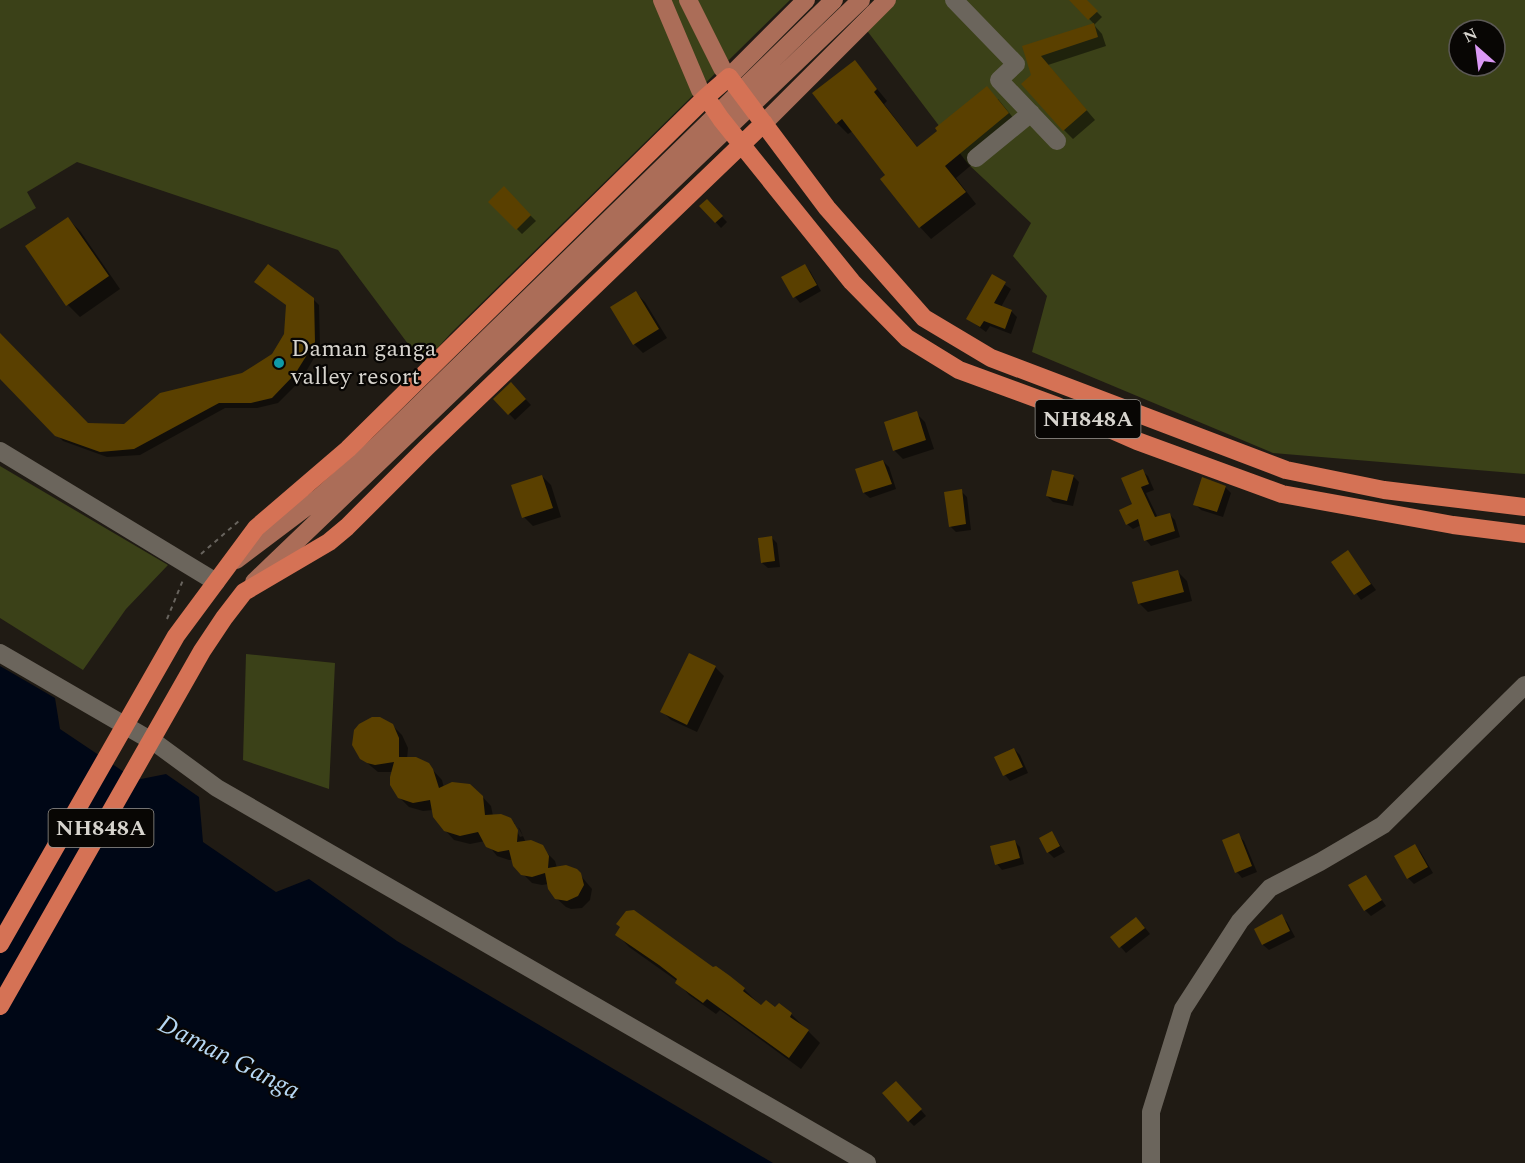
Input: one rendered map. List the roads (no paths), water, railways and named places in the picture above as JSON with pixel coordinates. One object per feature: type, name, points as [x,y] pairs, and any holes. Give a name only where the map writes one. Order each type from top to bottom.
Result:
[{"type":"highway","points":[[216,582],[256,528],[348,448],[706,97],[729,78],[764,123]]},
{"type":"highway","points":[[706,97],[721,119],[743,144]]},
{"type":"highway","name":"NH848A","points":[[0,1006],[202,651],[244,592],[329,542],[347,528],[426,448],[764,123],[827,208],[924,318],[991,358],[1286,470],[1384,490],[1525,507]]},
{"type":"highway","name":"NH848A","points":[[743,144],[852,282],[907,338],[959,370],[1057,406],[1137,441],[1282,494],[1453,525],[1525,534]]},
{"type":"highway","name":"NH848A","points":[[0,944],[171,629],[216,582]]},
{"type":"main road","points":[[662,0],[700,90],[706,97]]},
{"type":"main road","points":[[688,0],[729,78],[806,0]]},
{"type":"main road","points":[[244,592],[326,502],[450,377],[834,0]]},
{"type":"main road","points":[[232,562],[326,502],[498,350],[861,0]]},
{"type":"main road","points":[[764,123],[887,0]]},
{"type":"street","points":[[954,0],[1016,64],[999,80],[1058,141]]},
{"type":"street","points":[[976,158],[1031,113]]},
{"type":"street","points":[[0,452],[216,582]]},
{"type":"street","points":[[0,653],[157,744],[217,788],[867,1163]]},
{"type":"street","points":[[1151,1163],[1151,1112],[1183,1009],[1240,921],[1270,888],[1383,825],[1525,685]]},
{"type":"water","name":"Daman Ganga","points":[[0,666],[55,698],[60,729],[136,780],[166,774],[199,797],[203,842],[276,892],[309,879],[397,941],[773,1163],[0,1163]]},
{"type":"place","name":"Daman ganga valley resort","points":[[279,363]]}]
